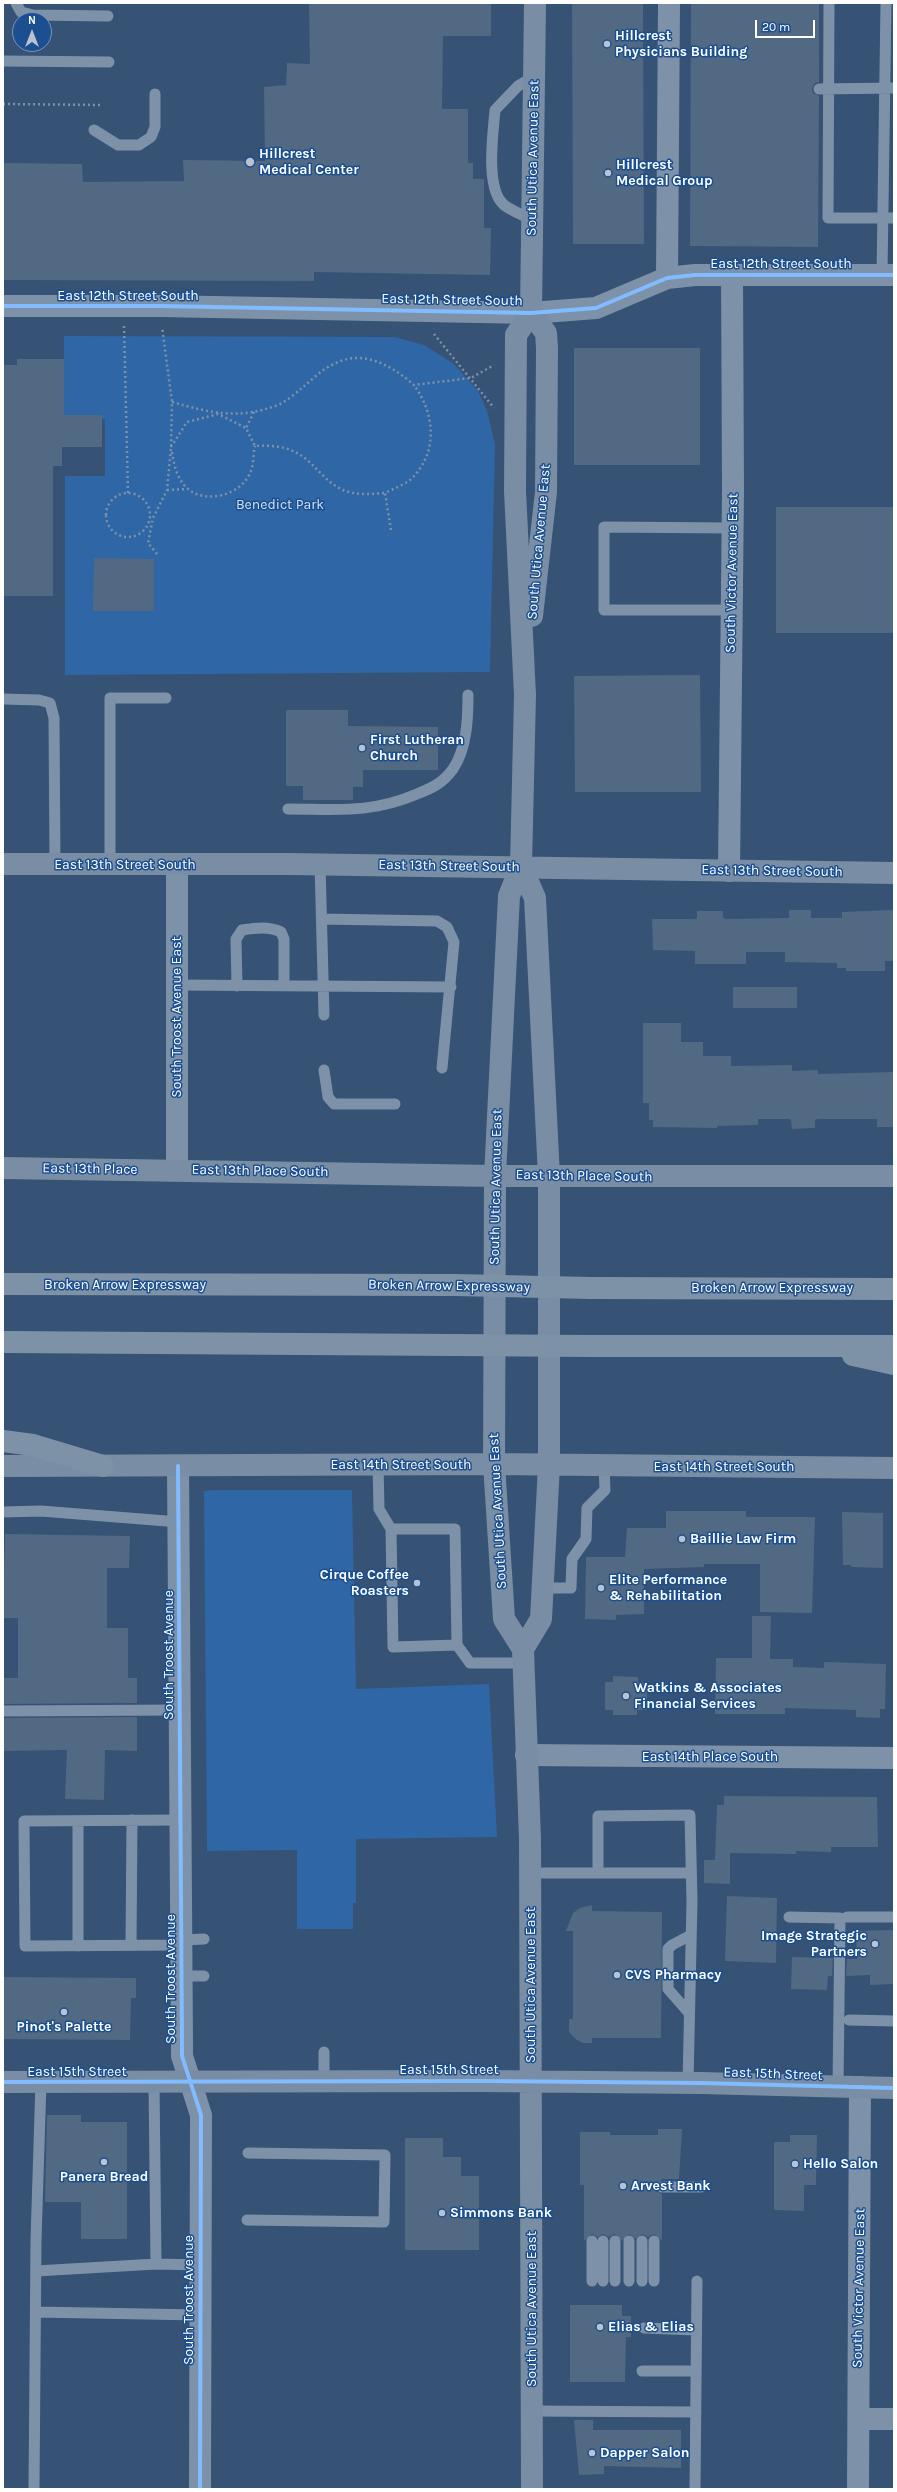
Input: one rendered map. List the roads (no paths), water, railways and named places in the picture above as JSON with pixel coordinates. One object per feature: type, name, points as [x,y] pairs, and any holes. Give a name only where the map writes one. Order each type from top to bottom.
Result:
[{"type":"highway","name":"Broken Arrow Expressway","points":[[3,1284],[454,1285],[591,1288],[894,1289]]},
{"type":"highway","points":[[3,1342],[591,1346],[894,1346]]},
{"type":"highway","points":[[807,1345],[894,1364]]},
{"type":"highway","points":[[3,1441],[33,1445],[103,1466]]},
{"type":"main road","name":"South Utica Avenue East","points":[[532,2489],[531,1873],[523,1656],[504,1619],[494,1464],[495,1176],[509,896],[521,866],[525,680],[515,491],[516,335],[531,313],[535,3]]},
{"type":"main road","name":"South Utica Avenue East","points":[[525,680],[546,485],[546,333],[531,313]]},
{"type":"main road","name":"East 13th Street South","points":[[3,864],[320,864],[521,866],[729,872],[894,873]]},
{"type":"main road","name":"South Utica Avenue East","points":[[521,866],[535,898],[549,1176],[549,1466],[543,1588],[541,1619],[523,1656]]},
{"type":"main road","name":"East 13th Place","points":[[3,1168],[177,1170]]},
{"type":"main road","name":"East 13th Place South","points":[[177,1170],[495,1176],[894,1176]]},
{"type":"main road","name":"East 14th Street South","points":[[3,1466],[494,1464],[549,1466],[894,1468]]},
{"type":"main road","name":"East 15th Street","points":[[3,2082],[688,2083],[894,2088]]},
{"type":"street","points":[[667,278],[668,3]]},
{"type":"street","name":"East 12th Street South","points":[[3,306],[160,306],[531,313],[596,308],[667,278],[732,274],[888,275]]},
{"type":"street","name":"South Victor Avenue East","points":[[729,872],[732,610],[732,274]]},
{"type":"street","name":"South Troost Avenue East","points":[[177,865],[177,1170]]},
{"type":"street","name":"South Troost Avenue","points":[[178,1466],[180,1820],[189,1941],[182,1976],[182,2056],[201,2115],[200,2489]]},
{"type":"street","name":"East 14th Place South","points":[[526,1755],[894,1758]]},
{"type":"street","name":"South Victor Avenue East","points":[[858,2489],[860,2087]]},
{"type":"street","points":[[859,2419],[894,2419]]},
{"type":"lane","points":[[16,3],[21,12],[33,15],[108,16]]},
{"type":"lane","points":[[829,3],[824,89],[828,218],[889,218]]},
{"type":"lane","points":[[886,3],[890,89],[888,275]]},
{"type":"lane","points":[[3,61],[109,62]]},
{"type":"lane","points":[[532,220],[504,204],[494,188],[492,152],[495,110],[518,86],[535,76]]},
{"type":"lane","points":[[824,89],[890,89]]},
{"type":"lane","points":[[94,130],[118,145],[139,145],[151,137],[155,126],[155,94]]},
{"type":"lane","points":[[732,528],[604,527],[604,610],[732,610]]},
{"type":"lane","points":[[288,809],[361,810],[388,806],[440,784],[454,768],[462,748],[468,716],[468,695]]},
{"type":"lane","points":[[110,865],[110,698],[166,698]]},
{"type":"lane","points":[[3,699],[39,700],[50,704],[54,718],[55,865]]},
{"type":"lane","points":[[320,864],[324,1015]]},
{"type":"lane","points":[[322,919],[437,921],[447,927],[454,942],[451,987],[442,1068]]},
{"type":"lane","points":[[237,986],[236,939],[242,930],[253,928],[274,928],[281,932],[284,939],[284,986]]},
{"type":"lane","points":[[177,985],[451,987]]},
{"type":"lane","points":[[324,1070],[328,1097],[334,1104],[395,1104]]},
{"type":"lane","points":[[378,1465],[379,1509],[391,1529],[392,1647],[457,1645]]},
{"type":"lane","points":[[543,1588],[571,1588],[572,1560],[586,1539],[587,1508],[605,1490],[604,1466]]},
{"type":"lane","points":[[3,1512],[41,1511],[179,1522]]},
{"type":"lane","points":[[391,1529],[455,1529],[457,1645],[470,1663],[523,1656]]},
{"type":"lane","points":[[3,1711],[180,1710]]},
{"type":"lane","points":[[598,1873],[598,1816],[690,1815],[691,1935],[688,2083]]},
{"type":"lane","points":[[78,1820],[78,1946]]},
{"type":"lane","points":[[131,1945],[132,1820]]},
{"type":"lane","points":[[180,1820],[24,1821],[25,1946],[131,1945],[189,1941]]},
{"type":"lane","points":[[531,1873],[691,1873]]},
{"type":"lane","points":[[789,1917],[840,1918],[838,2087]]},
{"type":"lane","points":[[847,1917],[894,1917]]},
{"type":"lane","points":[[690,2013],[668,1988],[668,1949],[672,1945],[691,1935]]},
{"type":"lane","points":[[182,1976],[204,1976]]},
{"type":"lane","points":[[849,2020],[894,2021]]},
{"type":"lane","points":[[324,2052],[324,2082]]},
{"type":"lane","points":[[34,2489],[36,2271],[41,2082]]},
{"type":"lane","points":[[154,2083],[156,2264]]},
{"type":"lane","points":[[247,2220],[384,2222],[385,2155],[248,2152]]},
{"type":"lane","points":[[662,2187],[701,2187]]},
{"type":"lane","points":[[598,2240],[598,2281]]},
{"type":"lane","points":[[615,2240],[615,2281]]},
{"type":"lane","points":[[629,2240],[629,2281]]},
{"type":"lane","points":[[642,2240],[642,2281]]},
{"type":"lane","points":[[654,2240],[654,2281]]},
{"type":"lane","points":[[36,2271],[156,2264],[201,2265]]},
{"type":"lane","points":[[695,2489],[697,2281]]},
{"type":"lane","points":[[36,2312],[200,2315]]},
{"type":"lane","points":[[644,2328],[696,2330]]},
{"type":"lane","points":[[642,2371],[696,2371]]},
{"type":"lane","points":[[532,2411],[696,2412]]},
{"type":"place","name":"Hillcrest Physicians Building","points":[[607,44]]},
{"type":"place","name":"Hillcrest Medical Center","points":[[250,162]]},
{"type":"place","name":"Hillcrest Medical Group","points":[[608,173]]},
{"type":"place","name":"First Lutheran Church","points":[[362,748]]},
{"type":"place","name":"Baillie Law Firm","points":[[682,1539]]},
{"type":"place","name":"Cirque Coffee Roasters","points":[[417,1583]]},
{"type":"place","name":"Elite Performance & Rehabilitation","points":[[601,1588]]},
{"type":"place","name":"Watkins & Associates Financial Services","points":[[626,1696]]},
{"type":"place","name":"Image Strategic Partners","points":[[875,1944]]},
{"type":"place","name":"CVS Pharmacy","points":[[617,1975]]},
{"type":"place","name":"Pinot's Palette","points":[[64,2012]]},
{"type":"place","name":"Panera Bread","points":[[104,2162]]},
{"type":"place","name":"Hello Salon","points":[[795,2164]]},
{"type":"place","name":"Arvest Bank","points":[[623,2186]]},
{"type":"place","name":"Simmons Bank","points":[[442,2213]]},
{"type":"place","name":"Elias & Elias","points":[[600,2327]]},
{"type":"place","name":"Dapper Salon","points":[[592,2453]]},
{"type":"park label","name":"Benedict Park","points":[[280,505]]}]
